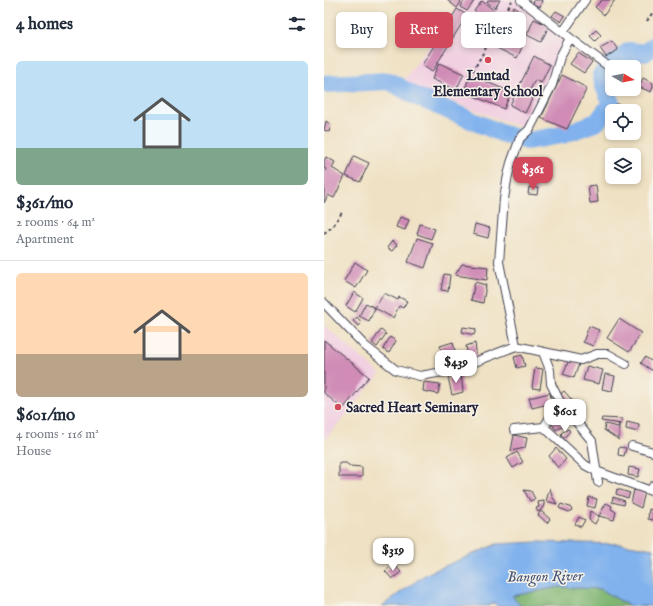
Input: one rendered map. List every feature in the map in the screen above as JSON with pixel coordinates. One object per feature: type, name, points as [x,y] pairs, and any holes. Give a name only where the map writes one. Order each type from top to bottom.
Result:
[{"type":"street","points":[[521,0],[605,64]]},
{"type":"street","points":[[516,346],[499,262],[507,180],[511,163],[520,138],[529,130],[552,85],[566,35],[585,0]]},
{"type":"street","points":[[324,303],[365,346],[396,370],[420,376],[454,370],[516,346],[582,360],[597,354],[608,354],[626,364]]},
{"type":"street","points":[[543,352],[550,370],[551,384],[560,402],[592,441],[598,482]]},
{"type":"street","points":[[544,427],[560,402]]},
{"type":"street","points":[[514,430],[544,427],[585,465],[596,471],[651,491],[653,486]]},
{"type":"street","points":[[632,446],[653,452]]},
{"type":"path","points":[[473,71],[513,0]]},
{"type":"path","points":[[647,21],[653,12]]},
{"type":"path","points":[[324,233],[332,227],[343,211]]},
{"type":"shaded area","name":"Luntad Elementary School","points":[[462,0],[518,0],[567,37],[526,129],[402,83],[427,48],[453,48],[453,12]]},
{"type":"shaded area","name":"Sacred Heart Seminary","points":[[324,325],[380,374],[324,441]]},
{"type":"green space","points":[[559,587],[601,589],[629,606],[521,606],[512,596]]},
{"type":"water","name":"Bangon River","points":[[537,542],[622,544],[653,549],[653,606],[629,606],[601,589],[559,587],[512,596],[521,606],[497,606],[494,603],[488,606],[382,606],[426,574],[497,544]]},
{"type":"building","points":[[447,0],[459,0],[461,2],[457,8]]},
{"type":"building","points":[[465,0],[475,0],[467,11],[460,7]]},
{"type":"building","points":[[488,0],[500,0],[495,8],[487,2]]},
{"type":"building","points":[[534,0],[542,0],[540,7],[533,4]]},
{"type":"building","points":[[602,0],[615,0],[604,15],[595,7]]},
{"type":"building","points":[[482,1],[495,11],[475,12],[474,11]]},
{"type":"building","points":[[514,7],[522,12],[511,12]]},
{"type":"building","points":[[457,9],[462,12],[461,25],[453,38],[453,15]]},
{"type":"building","points":[[556,11],[565,16],[561,22],[552,16]]},
{"type":"building","points":[[534,19],[549,26],[541,42],[527,35]]},
{"type":"building","points":[[596,30],[601,35],[595,41],[590,36]]},
{"type":"building","points":[[612,41],[618,50],[606,57],[600,48]]},
{"type":"building","points":[[433,48],[447,48],[432,72],[422,65]]},
{"type":"building","points":[[497,48],[522,48],[517,58]]},
{"type":"building","points":[[578,53],[592,62],[584,73],[570,64]]},
{"type":"building","points":[[534,56],[550,65],[541,83],[535,80],[529,92],[534,95],[525,113],[510,105]]},
{"type":"building","points":[[439,63],[464,74],[456,90],[432,79]]},
{"type":"building","points":[[470,75],[511,92],[504,109],[464,92]]},
{"type":"building","points":[[562,75],[587,88],[567,129],[541,118]]},
{"type":"building","points":[[643,78],[653,83],[651,92],[641,88]]},
{"type":"building","points":[[326,121],[331,125],[329,132],[324,130]]},
{"type":"building","points":[[354,156],[369,163],[360,182],[346,176]]},
{"type":"building","points":[[326,157],[335,162],[332,168],[345,176],[334,198],[328,195],[324,203],[324,173],[326,169],[324,168],[324,161]]},
{"type":"building","points":[[596,185],[598,202],[590,203],[588,186]]},
{"type":"building","points":[[529,187],[538,188],[537,195],[528,194]]},
{"type":"building","points":[[400,217],[409,220],[405,230],[396,227]]},
{"type":"building","points":[[420,224],[435,229],[431,239],[417,234]]},
{"type":"building","points":[[475,224],[490,228],[488,238],[473,234]]},
{"type":"building","points":[[417,238],[433,243],[425,268],[408,262]]},
{"type":"building","points":[[392,241],[397,245],[392,251],[387,248]]},
{"type":"building","points":[[355,262],[367,270],[356,288],[344,281]]},
{"type":"building","points":[[462,264],[488,267],[487,280],[455,275]]},
{"type":"building","points":[[444,274],[450,275],[448,291],[441,290]]},
{"type":"building","points":[[475,282],[486,285],[483,303],[471,300]]},
{"type":"building","points":[[354,292],[363,298],[355,312],[346,306]]},
{"type":"building","points":[[384,293],[398,300],[399,297],[407,301],[403,308],[399,306],[393,318],[375,308]]},
{"type":"building","points":[[366,303],[375,308],[369,321],[359,316]]},
{"type":"building","points":[[357,317],[362,323],[359,326],[353,321]]},
{"type":"building","points":[[619,319],[641,333],[629,352],[607,338]]},
{"type":"building","points":[[589,326],[599,330],[593,346],[583,342]]},
{"type":"building","points":[[463,327],[476,329],[474,335],[462,332]]},
{"type":"building","points":[[381,330],[386,334],[377,347],[372,343]]},
{"type":"building","points":[[390,337],[396,341],[389,353],[383,349]]},
{"type":"building","points":[[324,340],[369,377],[343,409],[324,393]]},
{"type":"building","points":[[453,342],[455,351],[442,354],[440,346]]},
{"type":"building","points":[[475,343],[477,359],[469,361],[466,346]]},
{"type":"building","points":[[522,355],[525,366],[517,368],[514,357]]},
{"type":"building","points":[[645,357],[653,362],[653,371],[641,363]]},
{"type":"building","points":[[569,360],[579,364],[574,378],[563,374]]},
{"type":"building","points":[[587,366],[603,370],[599,384],[583,380]]},
{"type":"building","points":[[535,368],[543,369],[540,389],[532,388]]},
{"type":"building","points":[[461,374],[463,392],[452,395],[448,377]]},
{"type":"building","points":[[605,374],[615,376],[612,391],[602,389]]},
{"type":"building","points":[[424,382],[440,384],[438,394],[423,391]]},
{"type":"building","points":[[564,391],[579,408],[574,413],[558,396]]},
{"type":"building","points":[[550,393],[552,403],[532,408],[529,398]]},
{"type":"building","points":[[559,415],[565,425],[556,430],[551,423]]},
{"type":"building","points":[[602,418],[623,419],[621,424],[601,421]]},
{"type":"building","points":[[627,422],[639,425],[638,432],[626,429]]},
{"type":"building","points":[[605,424],[618,427],[619,424],[619,440],[604,430]]},
{"type":"building","points":[[568,429],[570,431],[563,439],[561,433]]},
{"type":"building","points":[[514,435],[527,438],[525,448],[511,451]]},
{"type":"building","points":[[619,447],[626,448],[624,456],[618,455]]},
{"type":"building","points":[[556,448],[566,459],[558,468],[549,456]]},
{"type":"building","points":[[517,452],[523,462],[513,468],[507,458]]},
{"type":"building","points":[[339,463],[362,467],[362,477],[339,477]]},
{"type":"building","points":[[629,467],[640,469],[638,477],[628,475]]},
{"type":"building","points":[[550,488],[552,496],[557,504],[546,501]]},
{"type":"building","points":[[617,489],[630,493],[628,498],[616,494]]},
{"type":"building","points":[[524,490],[531,491],[535,499],[530,501]]},
{"type":"building","points":[[634,490],[645,492],[641,508],[631,503]]},
{"type":"building","points":[[589,497],[597,499],[595,508],[587,506]]},
{"type":"building","points":[[613,497],[625,501],[624,505],[612,502]]},
{"type":"building","points":[[544,501],[542,509],[538,512],[536,508],[539,507],[538,502]]},
{"type":"building","points":[[606,503],[612,506],[611,509],[616,512],[614,520],[599,516]]},
{"type":"building","points":[[561,504],[570,507],[572,510],[569,512],[559,508]]},
{"type":"building","points":[[649,509],[653,510],[653,520],[648,519]]},
{"type":"building","points":[[541,511],[550,519],[547,523],[538,515]]},
{"type":"building","points":[[590,511],[599,516],[595,524],[589,520]]},
{"type":"building","points":[[579,517],[585,520],[581,527],[575,524]]},
{"type":"building","points":[[394,564],[401,572],[392,579],[385,571]]},
{"type":"waterway","points":[[324,84],[389,81],[417,97],[501,133],[527,141],[562,135],[597,122],[611,103],[601,75],[612,63],[629,51],[645,53],[653,46]]},
{"type":"place","name":"Luntad Elementary School","points":[[488,60]]},
{"type":"place","name":"Sacred Heart Seminary","points":[[338,407]]}]
